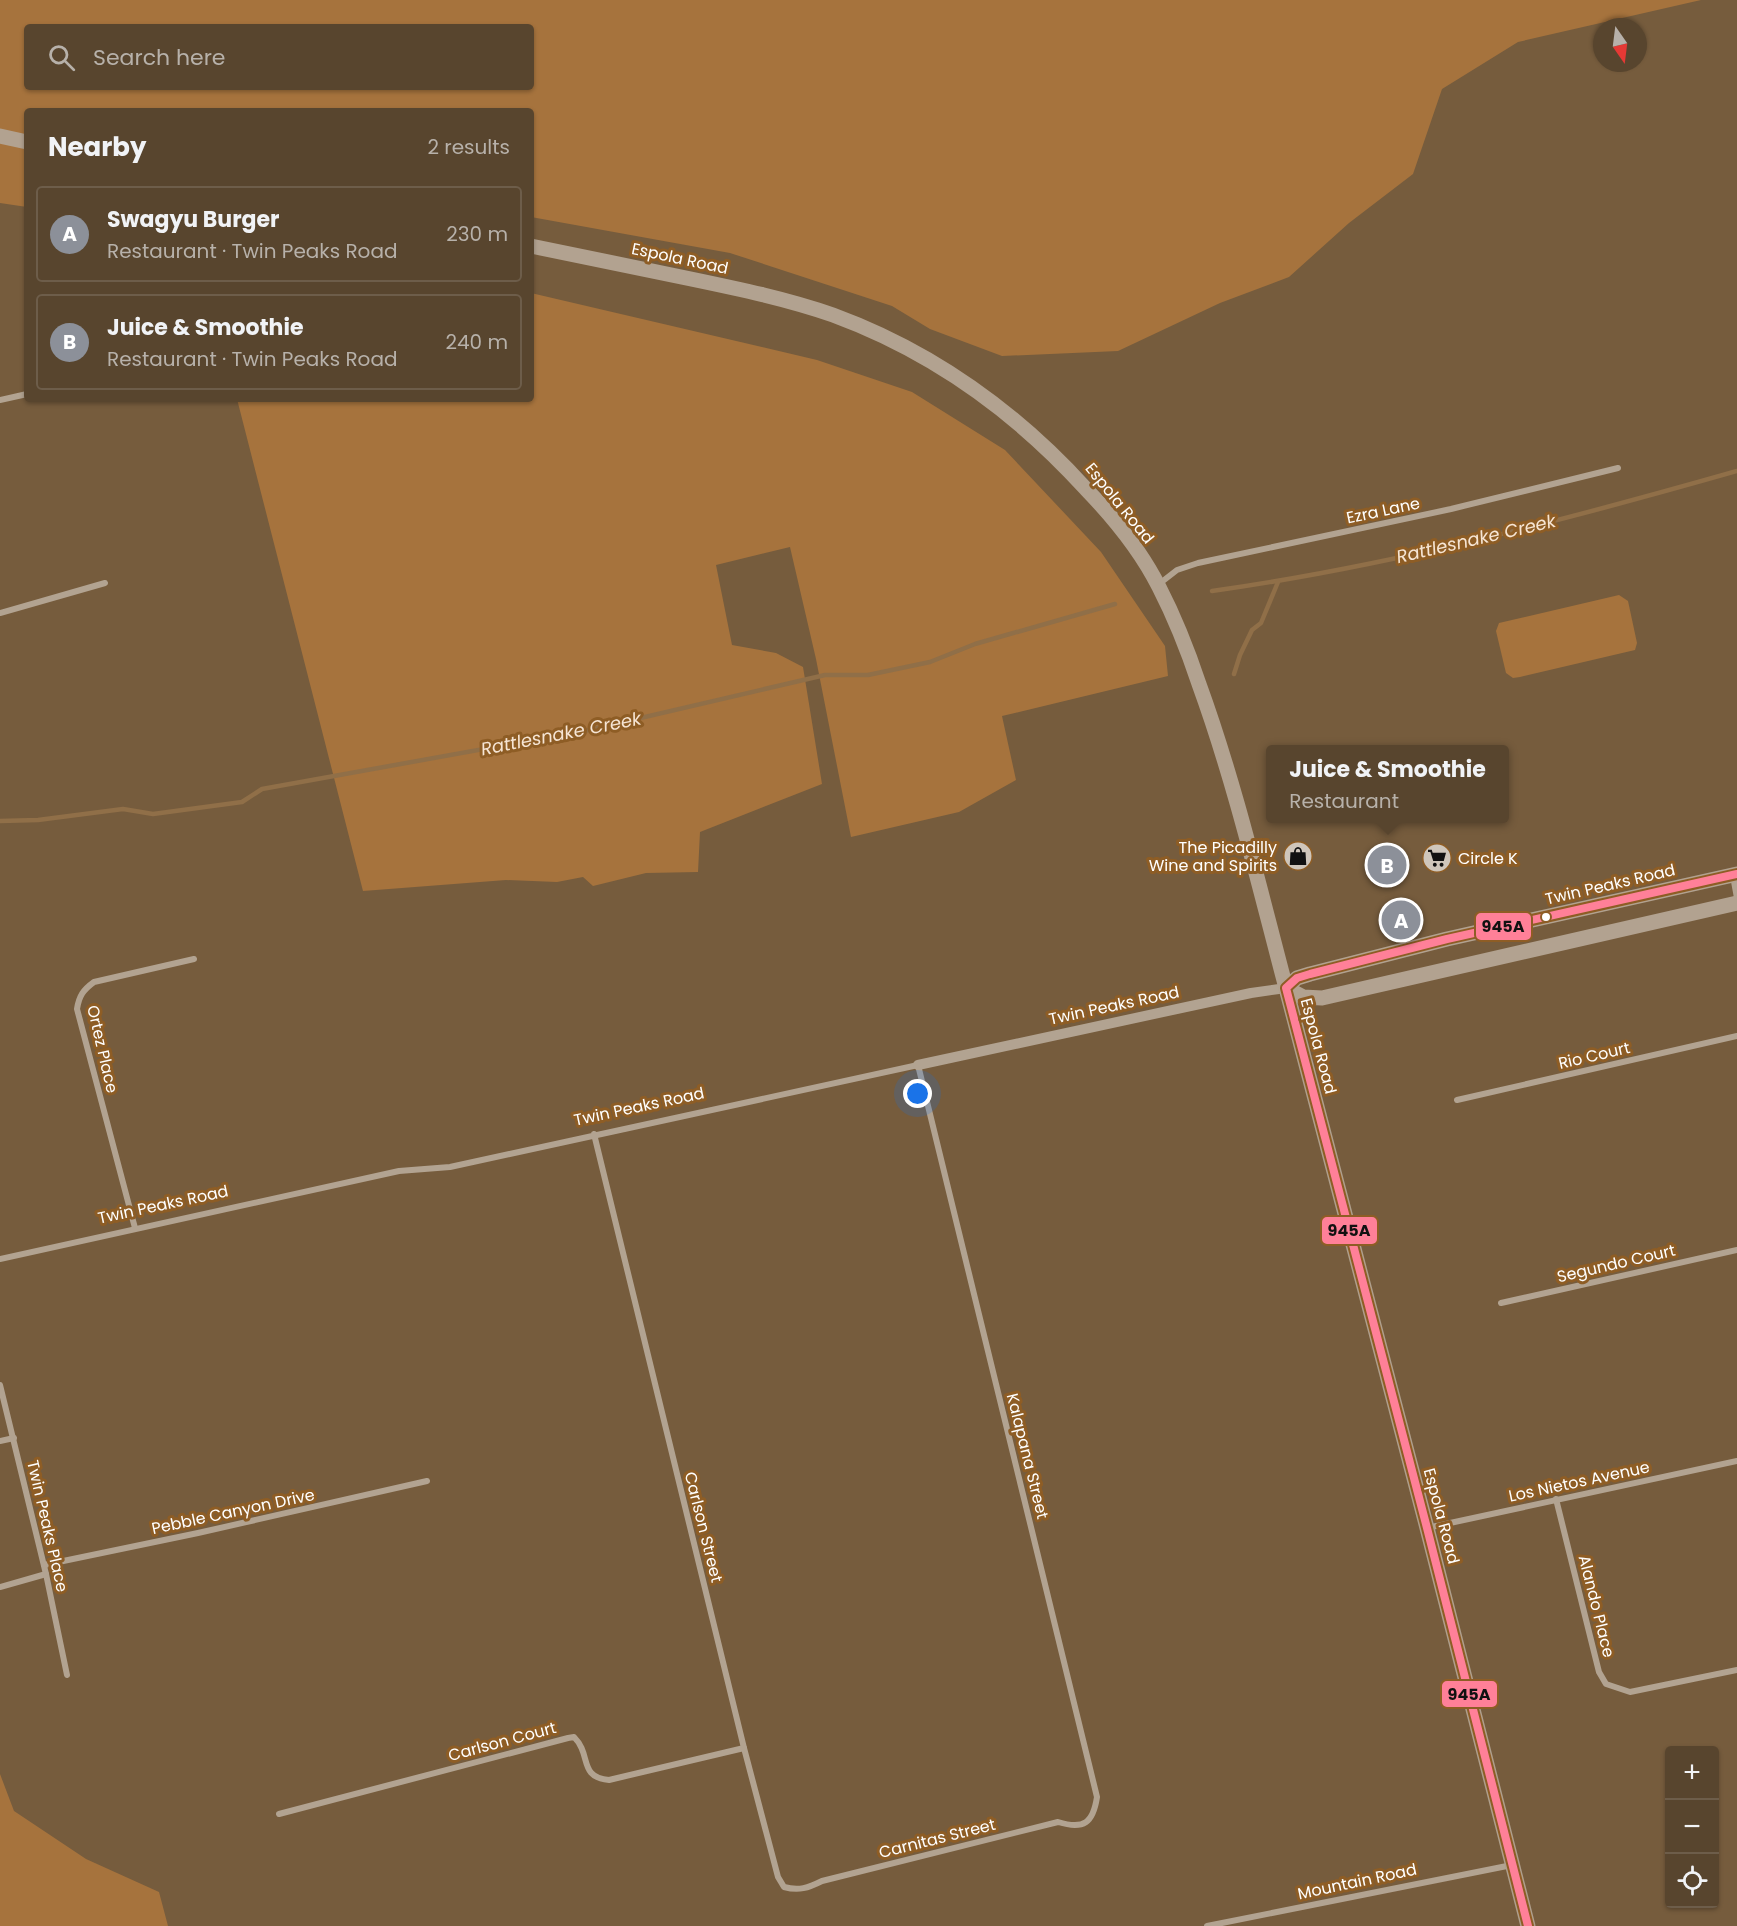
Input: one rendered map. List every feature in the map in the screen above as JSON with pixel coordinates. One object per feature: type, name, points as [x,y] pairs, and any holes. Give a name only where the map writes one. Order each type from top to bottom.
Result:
[{"type":"main road","points":[[0,136],[24,141]]},
{"type":"main road","name":"Espola Road","points":[[534,247],[782,299],[836,316],[929,361],[975,388],[1064,464],[1115,521],[1158,585],[1174,618],[1220,741],[1427,1528],[1528,1926]]},
{"type":"main road","name":"Twin Peaks Road","points":[[1735,874],[1447,939],[1310,974],[1297,978],[1286,988],[1304,997],[1322,998],[1737,900]]},
{"type":"street","points":[[0,400],[24,395]]},
{"type":"street","name":"Ezra Lane","points":[[1158,585],[1177,570],[1198,563],[1451,509],[1618,468]]},
{"type":"street","points":[[0,613],[105,583]]},
{"type":"street","points":[[1735,874],[1737,900]]},
{"type":"street","name":"Ortez Place","points":[[135,1228],[77,1009],[78,999],[84,989],[94,982],[194,959]]},
{"type":"street","name":"Twin Peaks Road","points":[[0,1259],[399,1171],[450,1167],[1245,994],[1286,988]]},
{"type":"street","name":"Rio Court","points":[[1457,1100],[1737,1036]]},
{"type":"street","name":"Kalapana Street","points":[[918,1065],[1098,1797],[1095,1813],[1084,1824],[1072,1826],[1058,1822]]},
{"type":"street","name":"Carlson Street","points":[[594,1134],[744,1748],[778,1877],[784,1887],[797,1890],[822,1881]]},
{"type":"street","name":"Segundo Court","points":[[1501,1303],[1737,1250]]},
{"type":"street","name":"Twin Peaks Place","points":[[0,1385],[44,1565],[67,1675]]},
{"type":"street","points":[[0,1442],[14,1438]]},
{"type":"street","name":"Los Nietos Avenue","points":[[1427,1528],[1737,1461]]},
{"type":"street","name":"Pebble Canyon Drive","points":[[44,1565],[427,1481]]},
{"type":"street","name":"Alando Place","points":[[1556,1499],[1599,1672],[1606,1684],[1630,1692],[1640,1691],[1737,1670]]},
{"type":"street","points":[[0,1587],[46,1574]]},
{"type":"street","name":"Carlson Court","points":[[279,1814],[574,1737],[582,1745],[589,1772],[598,1779],[609,1780],[744,1748]]},
{"type":"street","name":"Carnitas Street","points":[[822,1881],[1058,1822]]},
{"type":"street","name":"Mountain Road","points":[[1207,1926],[1512,1865]]},
{"type":"shaded area","points":[[0,0],[1701,0],[1623,18],[1593,18],[1593,25],[1518,42],[1442,89],[1413,174],[1349,223],[1289,277],[1220,303],[1118,351],[1002,356],[930,329],[892,306],[730,253],[534,218],[534,108],[24,108],[24,207],[0,203]]},
{"type":"shaded area","points":[[534,294],[817,360],[912,392],[1005,450],[1101,552],[1165,646],[1168,676],[1002,716],[1016,780],[959,812],[851,837],[816,659],[790,547],[716,565],[732,645],[776,653],[803,667],[822,784],[700,832],[698,872],[646,873],[593,886],[583,877],[557,882],[506,880],[363,891],[238,402],[534,402]]},
{"type":"shaded area","points":[[1619,595],[1628,601],[1637,643],[1635,650],[1520,677],[1513,678],[1506,673],[1496,631],[1499,623]]},
{"type":"shaded area","points":[[0,1774],[14,1811],[86,1859],[159,1892],[168,1926],[0,1926]]},
{"type":"waterway","name":"Rattlesnake Creek","points":[[1212,591],[1345,569],[1477,540],[1737,471]]},
{"type":"waterway","points":[[1234,674],[1240,655],[1252,630],[1261,623],[1278,582]]},
{"type":"waterway","name":"Rattlesnake Creek","points":[[0,821],[38,820],[123,809],[153,814],[242,802],[262,789],[589,730],[825,675],[868,675],[930,662],[975,644],[1115,604]]},
{"type":"transit line","name":"945A","points":[[1528,1926],[1286,988],[1297,978],[1310,974],[1447,939],[1737,874]]},
{"type":"place","name":"The Picadilly Wine and Spirits","points":[[1298,856]]},
{"type":"place","name":"Circle K","points":[[1437,858]]},
{"type":"place","name":"Juice & Smoothie","points":[[1387,865]]},
{"type":"place","name":"Swagyu Burger","points":[[1401,920]]}]
